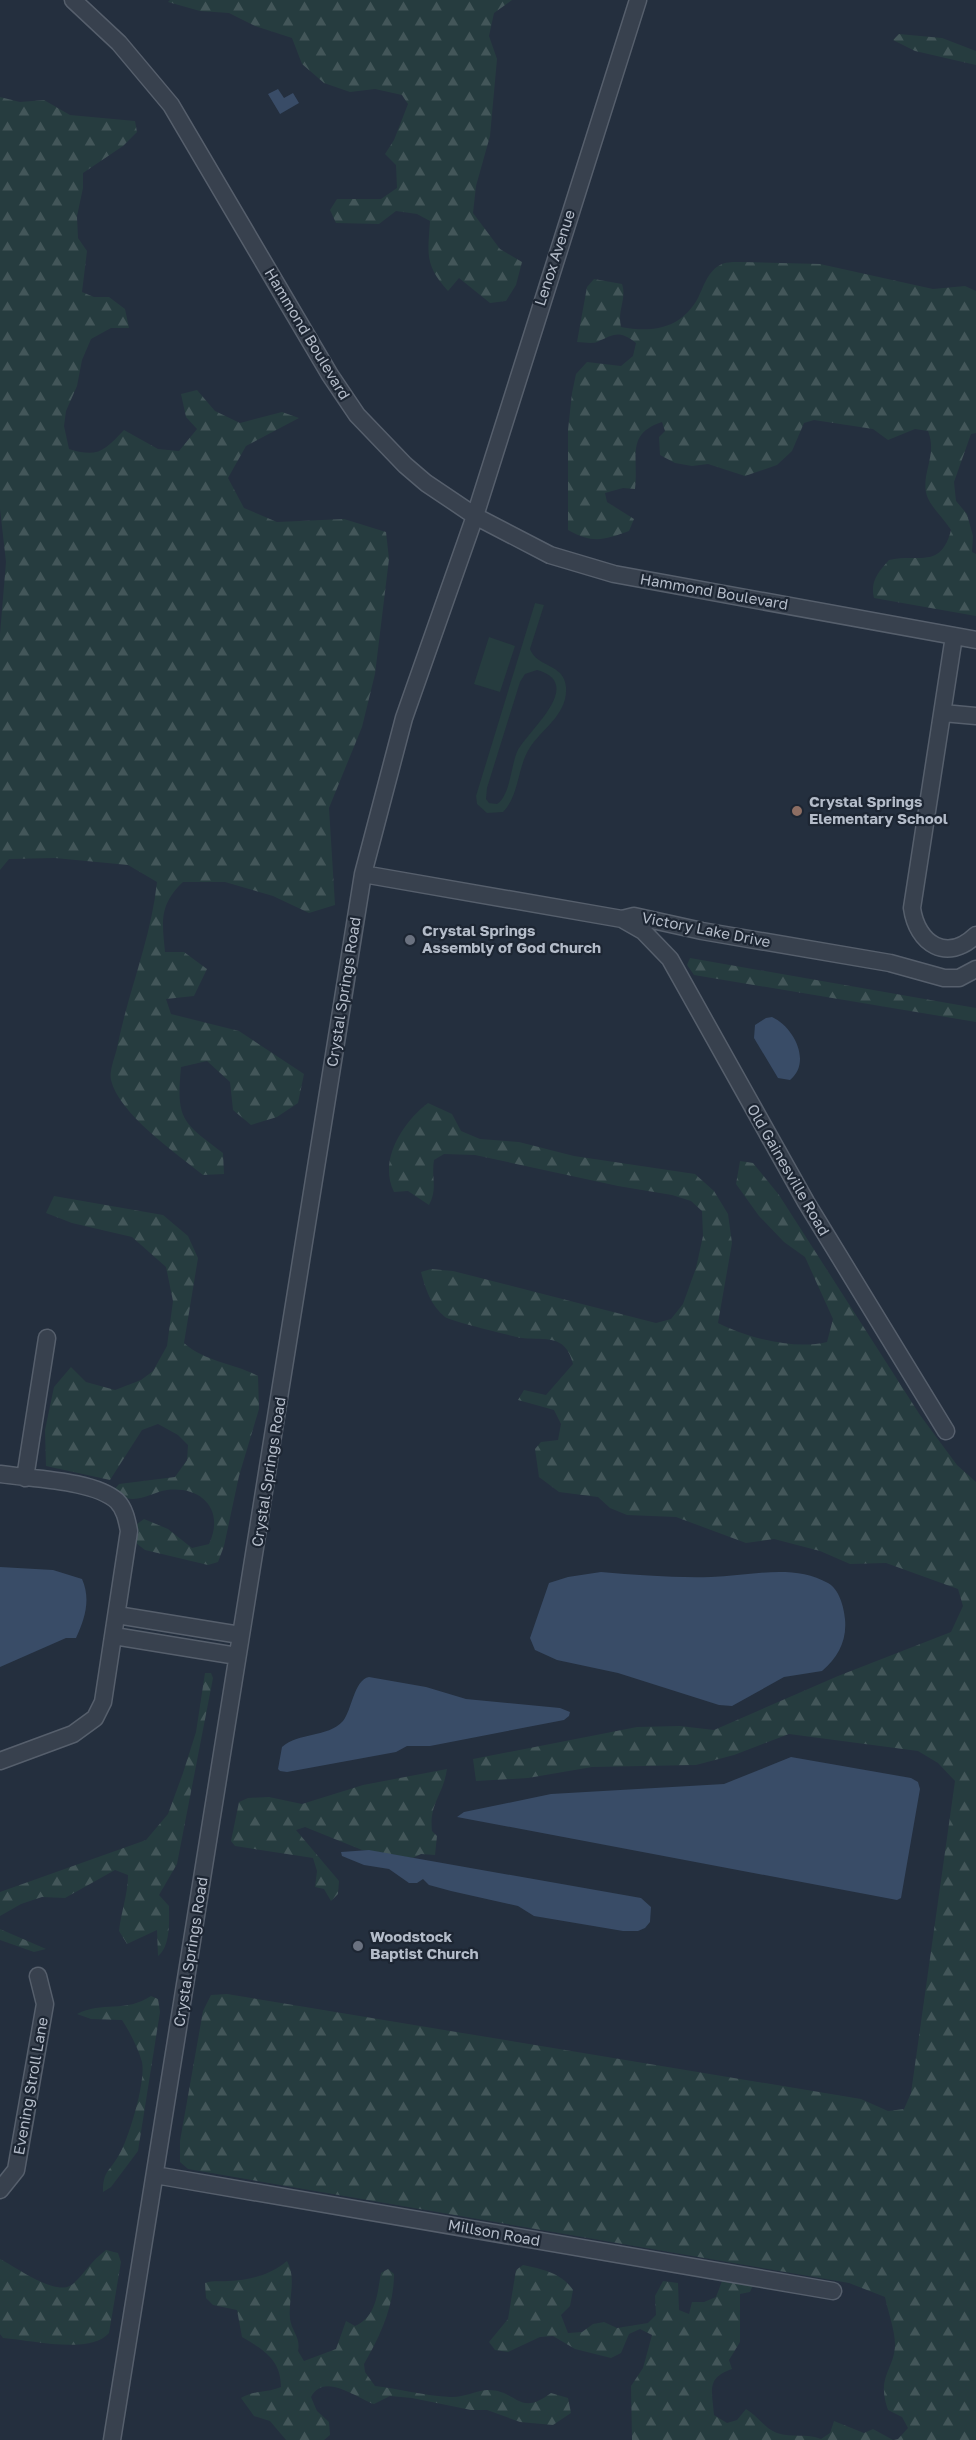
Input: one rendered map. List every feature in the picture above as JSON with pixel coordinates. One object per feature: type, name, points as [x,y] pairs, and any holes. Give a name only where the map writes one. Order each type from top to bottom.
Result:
[{"type":"street","name":"Hammond Boulevard","points":[[73,0],[119,43],[171,105],[330,375],[357,415],[405,465],[475,516],[550,555],[614,574],[976,640]]},
{"type":"street","name":"Lenox Avenue","points":[[475,516],[638,0]]},
{"type":"street","name":"Crystal Springs Road","points":[[112,2440],[240,1635],[273,1447],[363,874],[404,718],[475,516]]},
{"type":"street","points":[[954,636],[912,908],[914,925],[923,938],[931,944],[950,948],[968,942],[976,935]]},
{"type":"street","points":[[943,713],[976,716]]},
{"type":"street","name":"Victory Lake Drive","points":[[363,874],[622,919],[634,916],[702,931],[890,963],[944,978],[959,978],[976,969]]},
{"type":"street","name":"Old Gainesville Road","points":[[622,919],[643,931],[670,960],[806,1202],[946,1431]]},
{"type":"street","points":[[25,1478],[47,1338]]},
{"type":"street","points":[[0,1474],[100,1490],[117,1502],[124,1512],[129,1531],[103,1702],[95,1718],[73,1734],[0,1761]]},
{"type":"street","points":[[117,1616],[240,1635]]},
{"type":"street","points":[[114,1636],[237,1656]]},
{"type":"street","name":"Evening Stroll Lane","points":[[0,2190],[16,2170],[45,2004],[38,1976]]},
{"type":"street","name":"Millson Road","points":[[155,2175],[833,2291]]},
{"type":"green space","points":[[170,0],[512,0],[494,13],[489,36],[497,59],[490,136],[476,186],[473,213],[500,249],[522,262],[516,285],[506,301],[490,303],[459,278],[448,291],[431,266],[429,258],[430,221],[417,214],[396,211],[379,224],[336,223],[330,210],[337,199],[381,199],[397,188],[396,165],[385,154],[394,140],[408,104],[402,95],[375,89],[350,92],[324,83],[302,64],[292,38],[255,26],[229,13],[200,11],[168,2]]},
{"type":"green space","points":[[899,34],[942,38],[976,51],[976,65],[915,51],[893,40]]},
{"type":"green space","points":[[0,97],[20,102],[44,100],[70,115],[135,121],[137,132],[123,146],[83,173],[83,188],[77,216],[78,238],[87,251],[82,292],[94,297],[109,297],[125,309],[129,328],[111,328],[91,339],[82,360],[77,386],[66,411],[64,426],[69,449],[87,453],[100,451],[124,430],[158,449],[179,451],[197,429],[186,417],[181,394],[197,390],[215,411],[240,423],[282,412],[299,418],[246,446],[228,478],[244,508],[277,522],[344,519],[386,532],[389,559],[375,674],[362,727],[329,808],[335,905],[309,913],[273,896],[225,882],[183,882],[175,890],[166,906],[163,922],[165,952],[184,952],[207,969],[194,996],[166,999],[171,1014],[239,1031],[304,1074],[298,1103],[277,1117],[251,1125],[233,1110],[230,1082],[207,1061],[181,1067],[181,1109],[190,1126],[223,1153],[224,1174],[203,1175],[164,1144],[125,1106],[111,1080],[111,1068],[145,945],[157,882],[128,865],[55,858],[9,859],[0,870],[0,634],[6,562],[0,509]]},
{"type":"green space","points":[[740,262],[820,264],[933,289],[965,286],[976,291],[976,433],[971,434],[954,482],[956,501],[967,514],[973,536],[972,552],[976,554],[976,616],[874,598],[873,587],[876,578],[889,560],[935,555],[947,542],[951,530],[932,505],[925,488],[931,449],[928,431],[915,429],[888,440],[873,429],[814,420],[804,423],[792,451],[777,465],[745,476],[708,464],[692,466],[675,463],[660,455],[659,437],[665,431],[662,422],[650,427],[638,440],[635,489],[623,488],[605,493],[607,502],[634,519],[629,531],[612,537],[592,539],[568,530],[568,430],[576,374],[587,362],[621,366],[633,356],[636,343],[621,335],[608,337],[595,343],[577,342],[587,287],[594,279],[622,284],[621,327],[655,329],[674,322],[691,308],[713,270],[722,264]]},
{"type":"green space","points":[[535,603],[544,605],[530,649],[538,660],[556,669],[564,679],[566,687],[563,706],[529,749],[512,798],[503,812],[487,813],[477,804],[476,796]],"holes":[[[537,670],[551,677],[556,686],[555,697],[549,709],[517,752],[505,794],[497,804],[489,803],[486,799],[487,788],[520,682],[525,674]]]},
{"type":"green space","points":[[489,637],[515,646],[500,692],[474,684]]},
{"type":"green space","points":[[690,958],[976,1008],[976,1022],[694,975],[687,965]]},
{"type":"green space","points":[[428,1103],[452,1114],[461,1131],[480,1139],[519,1142],[574,1156],[695,1174],[714,1191],[728,1214],[732,1243],[718,1323],[771,1341],[800,1345],[827,1342],[833,1319],[805,1257],[784,1242],[759,1216],[736,1184],[740,1161],[753,1163],[779,1195],[920,1415],[957,1465],[976,1482],[976,2440],[894,2440],[898,2439],[908,2428],[902,2417],[888,2410],[885,2399],[885,2381],[894,2354],[895,2339],[885,2297],[849,2283],[188,2169],[180,2162],[180,2141],[203,2011],[211,1995],[227,1994],[861,2099],[888,2111],[904,2109],[911,2093],[955,1781],[938,1763],[918,1751],[789,1734],[734,1755],[696,1765],[592,1767],[528,1778],[476,1781],[473,1759],[637,1727],[680,1726],[714,1730],[838,1676],[951,1632],[963,1606],[958,1589],[886,1563],[850,1564],[820,1551],[774,1539],[746,1543],[676,1517],[627,1515],[610,1508],[598,1497],[559,1492],[539,1477],[535,1449],[541,1442],[558,1440],[561,1424],[554,1410],[518,1400],[524,1390],[546,1395],[573,1364],[565,1347],[554,1340],[516,1337],[445,1317],[432,1302],[421,1272],[431,1269],[453,1271],[656,1323],[671,1319],[683,1304],[696,1268],[703,1236],[702,1211],[691,1201],[672,1195],[618,1186],[475,1155],[444,1154],[434,1160],[434,1188],[429,1205],[408,1191],[394,1192],[390,1180],[391,1155],[402,1131]]},
{"type":"green space","points":[[54,1196],[163,1215],[188,1236],[198,1258],[184,1343],[201,1354],[258,1376],[259,1409],[239,1476],[224,1546],[218,1562],[208,1565],[145,1550],[136,1543],[137,1524],[144,1519],[168,1529],[192,1548],[209,1544],[214,1521],[212,1511],[200,1496],[180,1490],[167,1490],[131,1499],[114,1490],[119,1484],[175,1477],[187,1460],[188,1445],[178,1435],[158,1424],[142,1430],[110,1480],[46,1466],[45,1430],[54,1387],[71,1367],[86,1382],[115,1390],[141,1380],[153,1371],[167,1346],[173,1301],[166,1267],[132,1237],[72,1223],[46,1213]]},
{"type":"green space","points":[[205,1673],[211,1673],[213,1678],[177,1864],[159,1895],[169,1906],[168,1933],[162,1952],[158,1956],[157,1930],[127,1944],[119,1931],[128,1875],[115,1870],[65,1898],[42,1897],[21,1904],[0,1916],[0,1892],[146,1840],[168,1814],[196,1732]]},
{"type":"green space","points":[[447,1769],[433,1813],[432,1831],[437,1836],[435,1855],[421,1854],[413,1858],[362,1850],[305,1827],[296,1830],[339,1881],[338,1894],[331,1901],[324,1889],[315,1887],[317,1871],[313,1858],[235,1846],[231,1841],[239,1802],[248,1798],[269,1797],[302,1804],[363,1785]]},
{"type":"green space","points":[[0,1929],[46,1949],[34,1952],[0,1940]]},
{"type":"green space","points":[[151,1996],[158,1999],[160,2012],[138,2151],[111,2187],[103,2192],[105,2176],[119,2155],[132,2123],[142,2082],[142,2062],[134,2040],[122,2020],[91,2019],[77,2014],[96,2008],[132,2004]]},
{"type":"green space","points":[[106,2250],[118,2253],[121,2262],[109,2333],[100,2340],[74,2345],[3,2338],[0,2334],[0,2259],[46,2284],[66,2287],[73,2284]]},
{"type":"green space","points":[[287,2261],[292,2282],[290,2319],[298,2342],[298,2351],[304,2361],[336,2349],[346,2321],[355,2326],[368,2316],[375,2304],[381,2273],[388,2269],[394,2274],[389,2310],[381,2332],[364,2364],[365,2372],[375,2386],[450,2397],[487,2390],[497,2391],[524,2403],[540,2400],[551,2393],[568,2398],[571,2413],[553,2425],[520,2422],[487,2410],[471,2410],[412,2398],[390,2396],[374,2404],[332,2386],[317,2390],[311,2397],[317,2411],[329,2422],[330,2435],[324,2440],[286,2440],[270,2421],[254,2416],[241,2398],[281,2387],[278,2370],[264,2351],[242,2337],[237,2310],[213,2305],[206,2298],[205,2283],[253,2278],[274,2270]]},
{"type":"green space","points":[[523,2265],[544,2270],[563,2279],[573,2290],[570,2306],[561,2315],[568,2333],[582,2332],[593,2324],[604,2322],[617,2328],[648,2323],[656,2315],[655,2296],[663,2281],[678,2283],[679,2310],[689,2314],[692,2302],[704,2302],[716,2297],[722,2281],[754,2283],[750,2292],[740,2294],[740,2342],[729,2360],[732,2369],[718,2376],[712,2386],[714,2415],[727,2423],[737,2420],[746,2409],[777,2433],[821,2439],[830,2433],[834,2421],[864,2433],[873,2429],[893,2440],[632,2440],[631,2386],[643,2368],[652,2335],[640,2329],[629,2334],[621,2353],[611,2358],[575,2349],[553,2336],[540,2337],[508,2352],[495,2350],[489,2342],[508,2319],[516,2270]]},
{"type":"water","points":[[278,89],[284,98],[293,93],[299,103],[280,114],[268,94]]},
{"type":"water","points":[[772,1017],[787,1029],[798,1046],[800,1064],[790,1080],[778,1078],[754,1038],[755,1025]]},
{"type":"water","points":[[0,1567],[53,1570],[82,1579],[85,1586],[86,1609],[76,1638],[66,1638],[0,1667]]},
{"type":"water","points":[[601,1572],[697,1577],[771,1572],[800,1573],[828,1583],[835,1589],[845,1619],[843,1641],[833,1660],[822,1671],[784,1677],[732,1706],[719,1705],[618,1673],[557,1660],[535,1650],[530,1638],[549,1583],[568,1577]]},
{"type":"water","points":[[369,1677],[426,1687],[466,1699],[560,1708],[570,1712],[564,1720],[430,1746],[407,1746],[396,1752],[287,1772],[280,1771],[278,1769],[282,1747],[296,1739],[329,1730],[343,1721],[357,1689],[364,1679]]},
{"type":"water","points":[[791,1757],[911,1778],[918,1782],[920,1789],[901,1898],[897,1900],[457,1817],[464,1812],[551,1794],[724,1784]]},
{"type":"water","points":[[369,1850],[641,1898],[651,1907],[650,1922],[638,1931],[623,1931],[534,1916],[518,1906],[429,1885],[423,1879],[417,1883],[409,1883],[389,1869],[364,1865],[342,1856],[341,1852]]},
{"type":"place","name":"Crystal Springs Elementary School","points":[[797,811]]},
{"type":"place","name":"Crystal Springs Assembly of God Church","points":[[410,940]]},
{"type":"place","name":"Woodstock Baptist Church","points":[[358,1946]]}]
